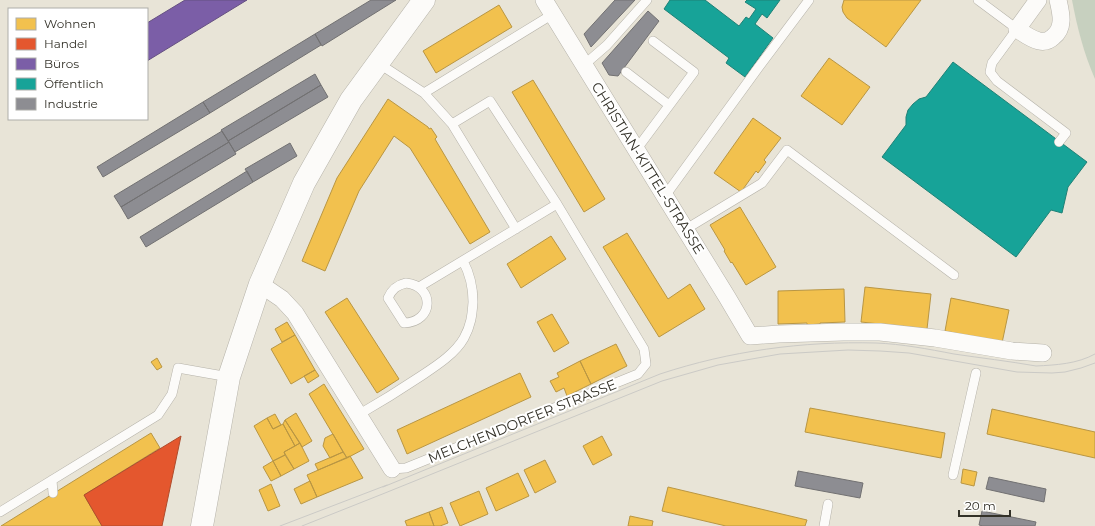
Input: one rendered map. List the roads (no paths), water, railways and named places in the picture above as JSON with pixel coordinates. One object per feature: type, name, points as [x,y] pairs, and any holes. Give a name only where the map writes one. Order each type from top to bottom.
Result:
[{"type":"street","points":[[202,526],[229,378],[260,284],[304,183],[351,100],[424,0]]},
{"type":"street","points":[[1038,0],[1017,29],[1028,37],[1045,42],[1055,36],[1062,25],[1058,0]]},
{"type":"street","name":"CHRISTIAN-KITTEL-STRASSE","points":[[549,7],[750,336],[836,332],[880,332],[935,338],[1012,351],[1043,353]]},
{"type":"street","points":[[260,284],[282,299],[295,313],[392,469]]},
{"type":"lane","points":[[584,65],[607,45],[647,0]]},
{"type":"lane","points":[[665,196],[809,0]]},
{"type":"lane","points":[[978,0],[1017,29],[992,63],[990,72],[997,81],[1066,133],[1059,142]]},
{"type":"lane","points":[[424,93],[549,7]]},
{"type":"lane","points":[[636,150],[694,72],[653,41]]},
{"type":"lane","points":[[378,63],[424,93],[452,124],[516,229]]},
{"type":"lane","points":[[626,72],[669,105]]},
{"type":"lane","points":[[419,287],[556,204],[490,101],[452,124]]},
{"type":"lane","points":[[686,230],[762,183],[787,150],[954,275]]},
{"type":"lane","name":"MELCHENDORFER STRASSE","points":[[392,469],[406,468],[638,374],[646,364],[644,349],[556,204]]},
{"type":"lane","points":[[358,416],[406,386],[450,355],[464,339],[472,320],[473,292],[468,270],[463,261]]},
{"type":"lane","points":[[400,284],[413,284],[419,287],[424,292],[426,298],[427,305],[425,311],[416,320],[404,322],[388,298],[390,293],[400,284]]},
{"type":"lane","points":[[0,512],[158,415],[172,394],[178,368],[229,378]]},
{"type":"lane","points":[[953,475],[976,373]]},
{"type":"lane","points":[[52,480],[53,493]]},
{"type":"lane","points":[[824,526],[828,504]]},
{"type":"tram line","points":[[383,487],[660,374],[713,359],[766,349],[821,344],[896,344],[1036,366],[1074,362],[1095,354]]},
{"type":"tram line","points":[[302,526],[662,381],[718,365],[780,354],[848,350],[909,353],[1017,372],[1065,372],[1095,363]]},
{"type":"tram line","points":[[280,526],[387,485]]}]
